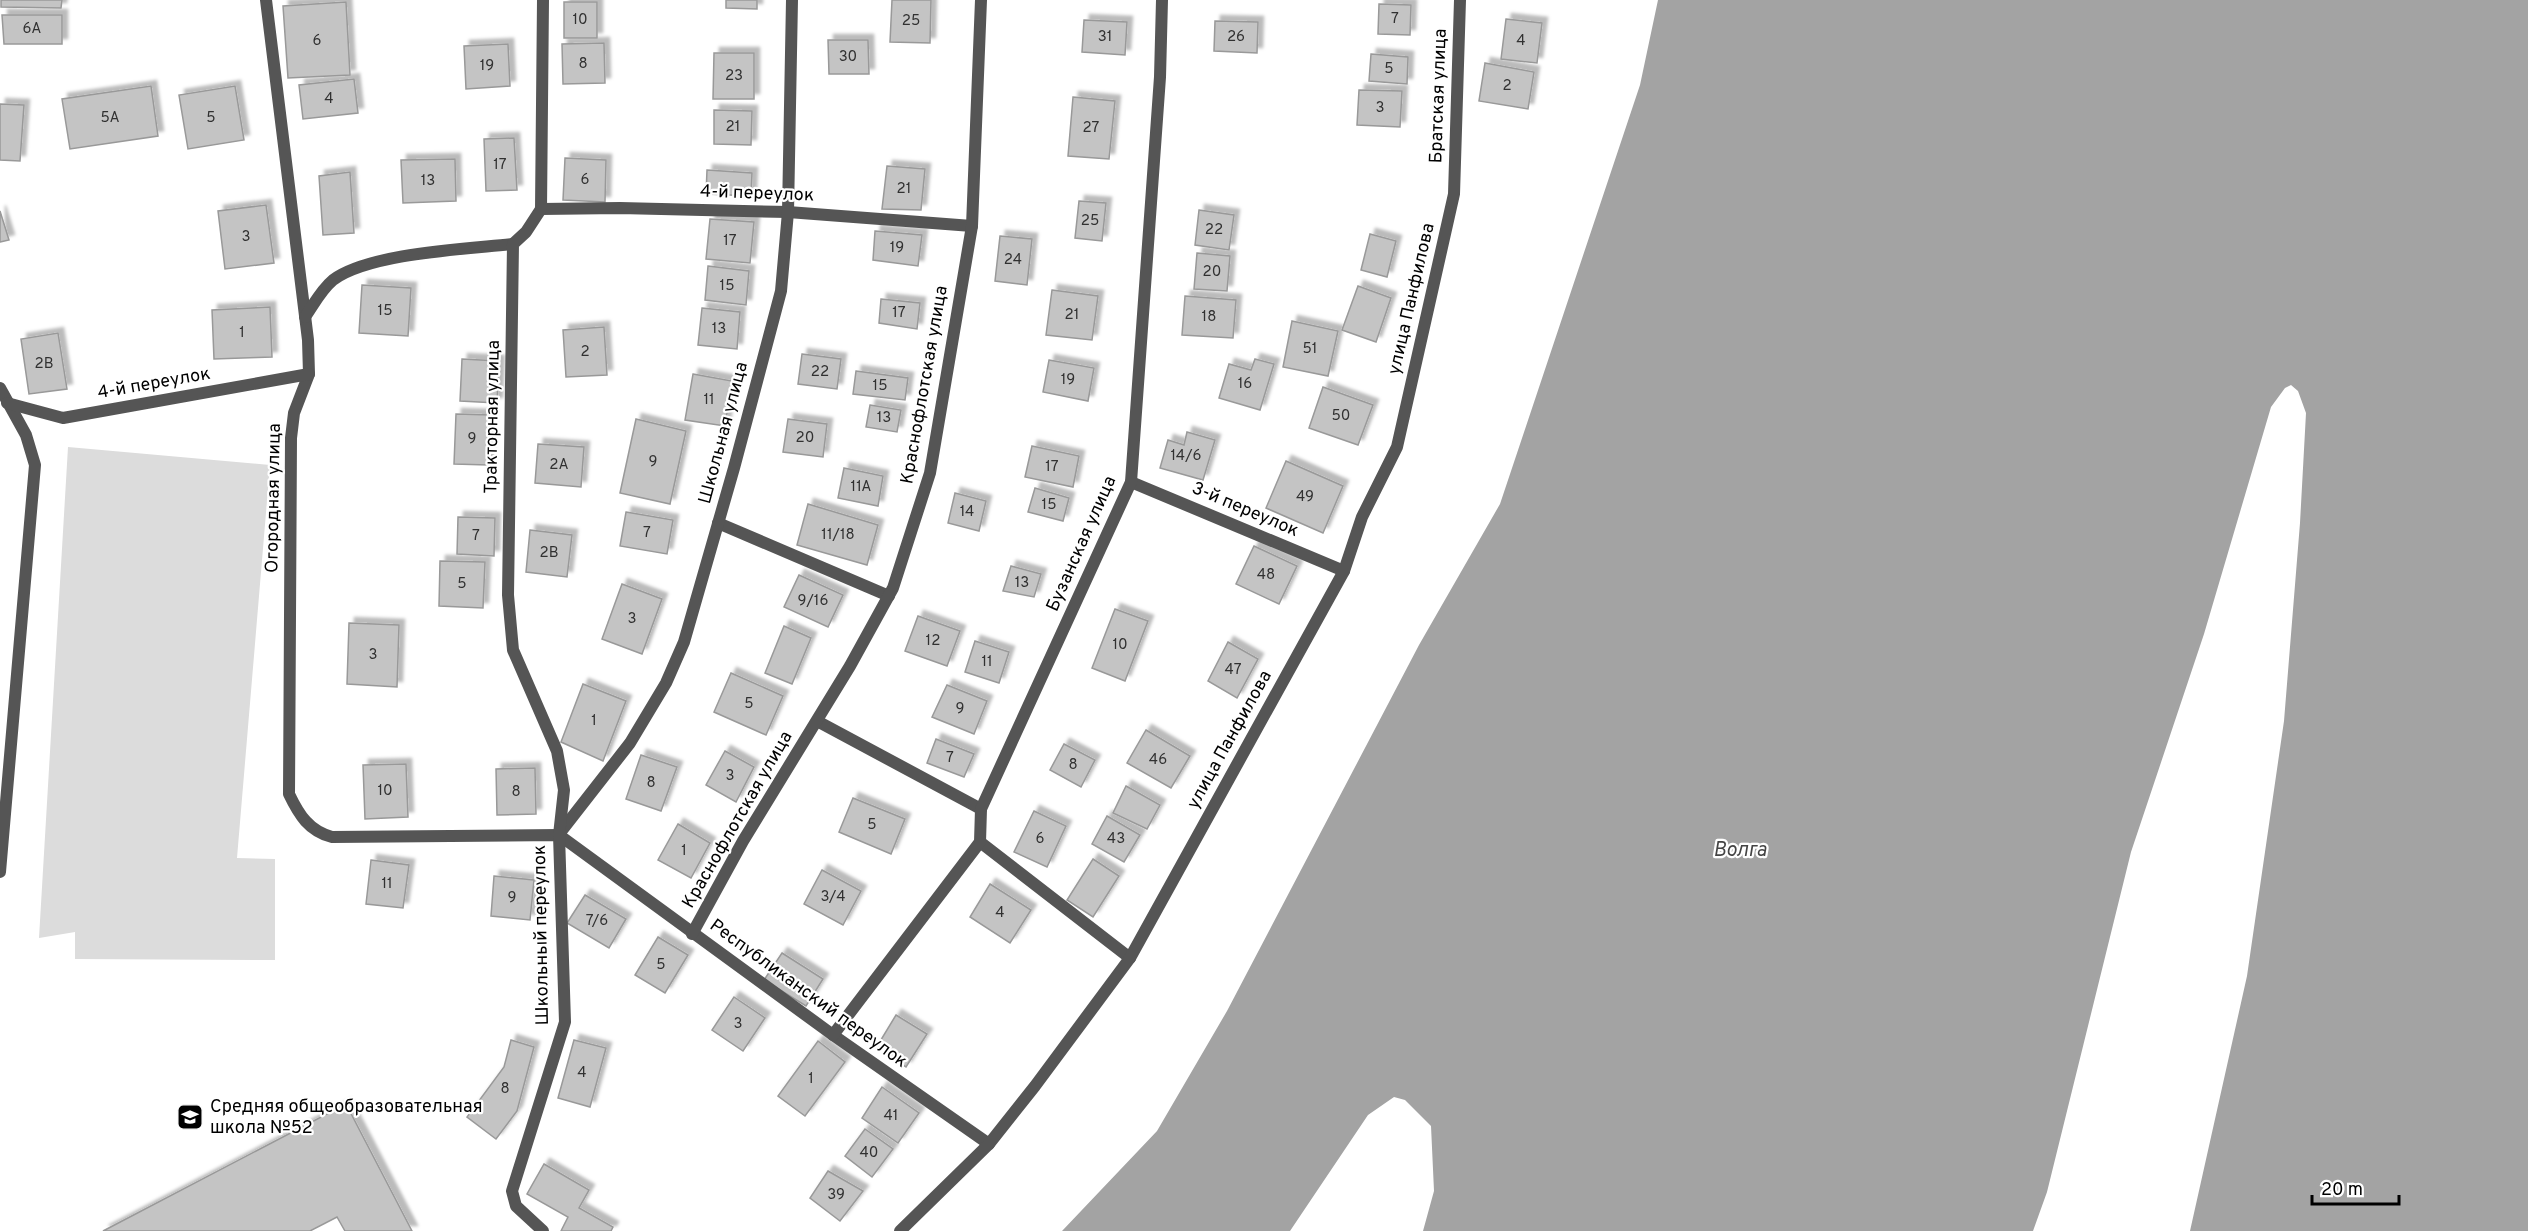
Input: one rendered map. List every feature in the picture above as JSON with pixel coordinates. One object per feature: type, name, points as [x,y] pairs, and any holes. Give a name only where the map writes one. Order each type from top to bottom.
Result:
[{"type":"street","name":"Огородная улица","points":[[266,0],[306,317],[309,374],[294,413],[291,438],[289,794],[307,824],[319,834],[332,837],[559,835]]},
{"type":"street","points":[[306,317],[324,289],[344,274],[394,258],[513,244],[526,232],[541,209],[543,0]]},
{"type":"street","name":"Школьная улица","points":[[559,835],[630,743],[666,683],[684,642],[718,523],[781,291],[788,212],[792,0]]},
{"type":"street","name":"Краснофлотская улица","points":[[693,934],[743,841],[817,721],[889,596],[930,473],[972,226],[981,0]]},
{"type":"street","name":"Бузанская улица","points":[[980,842],[981,810],[1131,482],[1160,77],[1162,0]]},
{"type":"street","name":"Братская улица","points":[[1454,194],[1460,0]]},
{"type":"street","name":"улица Панфилова","points":[[900,1231],[989,1144],[1130,958],[1344,571],[1362,516],[1397,447],[1454,194]]},
{"type":"street","name":"4-й переулок","points":[[541,209],[620,208],[788,212],[972,226]]},
{"type":"street","name":"Тракторная улица","points":[[513,244],[508,595],[510,637],[513,650],[557,751],[564,790],[559,835]]},
{"type":"street","name":"4-й переулок","points":[[7,403],[63,418],[309,374]]},
{"type":"street","points":[[0,387],[26,435],[35,465],[0,872]]},
{"type":"street","name":"3-й переулок","points":[[1131,482],[1344,571]]},
{"type":"street","points":[[718,523],[889,596]]},
{"type":"street","points":[[817,721],[981,810]]},
{"type":"street","name":"Республиканский переулок","points":[[559,835],[833,1035],[989,1144]]},
{"type":"street","name":"Школьный переулок","points":[[543,1231],[516,1206],[512,1191],[565,1022],[559,835]]},
{"type":"street","points":[[833,1035],[980,842],[1130,958]]},
{"type":"shaded area","points":[[68,447],[270,465],[237,858],[275,859],[275,960],[75,959],[75,932],[39,938]]},
{"type":"water","name":"Волга","points":[[1658,0],[2528,0],[2528,1231],[2190,1231],[2247,976],[2284,721],[2300,523],[2306,413],[2298,391],[2291,385],[2285,388],[2271,407],[2204,634],[2131,852],[2047,1192],[2033,1231],[1423,1231],[1434,1191],[1431,1126],[1405,1100],[1394,1097],[1368,1115],[1290,1231],[1062,1231],[1157,1131],[1227,1011],[1419,645],[1500,504],[1640,85]]},
{"type":"building","points":[[1,0],[62,0],[61,8],[1,7]]},
{"type":"building","points":[[726,0],[757,0],[757,9],[726,8]]},
{"type":"building","points":[[892,0],[931,0],[930,43],[890,42]]},
{"type":"building","points":[[346,2],[350,75],[288,78],[283,6]]},
{"type":"building","points":[[564,2],[597,2],[597,38],[564,38]]},
{"type":"building","points":[[1379,4],[1411,5],[1410,35],[1378,34]]},
{"type":"building","points":[[2,15],[62,15],[62,44],[4,44]]},
{"type":"building","points":[[1506,19],[1542,23],[1537,63],[1501,59]]},
{"type":"building","points":[[1084,20],[1127,22],[1125,55],[1082,52]]},
{"type":"building","points":[[1215,21],[1258,22],[1257,53],[1214,51]]},
{"type":"building","points":[[828,40],[868,40],[869,74],[829,74]]},
{"type":"building","points":[[604,43],[605,83],[563,84],[562,44]]},
{"type":"building","points":[[508,44],[510,86],[466,89],[464,46]]},
{"type":"building","points":[[714,53],[754,53],[754,99],[713,99]]},
{"type":"building","points":[[1371,54],[1408,57],[1407,84],[1369,81]]},
{"type":"building","points":[[1485,63],[1534,72],[1528,109],[1479,101]]},
{"type":"building","points":[[354,79],[358,113],[303,119],[299,85]]},
{"type":"building","points":[[151,86],[158,136],[70,149],[62,99]]},
{"type":"building","points":[[235,86],[244,140],[188,149],[179,95]]},
{"type":"building","points":[[1359,90],[1402,91],[1400,127],[1357,125]]},
{"type":"building","points":[[1073,97],[1115,101],[1109,159],[1068,156]]},
{"type":"building","points":[[0,104],[24,105],[20,161],[0,160]]},
{"type":"building","points":[[714,110],[752,111],[751,145],[714,144]]},
{"type":"building","points":[[514,138],[517,190],[486,191],[484,139]]},
{"type":"building","points":[[565,158],[606,160],[605,202],[563,200]]},
{"type":"building","points":[[455,159],[456,201],[403,203],[401,160]]},
{"type":"building","points":[[887,166],[925,169],[921,210],[882,209]]},
{"type":"building","points":[[707,170],[752,173],[751,196],[706,194]]},
{"type":"building","points":[[350,172],[354,233],[323,235],[319,176]]},
{"type":"building","points":[[1079,201],[1106,203],[1102,241],[1075,238]]},
{"type":"building","points":[[266,205],[274,263],[225,269],[218,211]]},
{"type":"building","points":[[1199,210],[1234,215],[1229,250],[1195,245]]},
{"type":"building","points":[[0,211],[9,240],[0,242]]},
{"type":"building","points":[[710,219],[754,222],[750,263],[706,259]]},
{"type":"building","points":[[875,231],[922,235],[918,266],[873,260]]},
{"type":"building","points":[[1370,234],[1396,241],[1387,277],[1361,270]]},
{"type":"building","points":[[1000,236],[1032,239],[1027,285],[995,281]]},
{"type":"building","points":[[1197,253],[1230,256],[1227,291],[1194,289]]},
{"type":"building","points":[[708,266],[749,271],[746,305],[705,300]]},
{"type":"building","points":[[362,285],[411,288],[408,336],[359,333]]},
{"type":"building","points":[[1358,286],[1391,298],[1376,342],[1342,330]]},
{"type":"building","points":[[1052,290],[1098,296],[1092,340],[1046,335]]},
{"type":"building","points":[[1185,296],[1236,300],[1233,338],[1182,335]]},
{"type":"building","points":[[881,299],[920,303],[917,329],[879,323]]},
{"type":"building","points":[[270,307],[272,357],[214,359],[212,310]]},
{"type":"building","points":[[702,308],[740,312],[737,349],[698,345]]},
{"type":"building","points":[[1292,321],[1338,331],[1328,376],[1283,367]]},
{"type":"building","points":[[604,327],[607,375],[566,377],[563,330]]},
{"type":"building","points":[[58,333],[67,389],[29,394],[21,339]]},
{"type":"building","points":[[802,354],[841,359],[837,389],[798,384]]},
{"type":"building","points":[[462,359],[499,361],[497,403],[460,401]]},
{"type":"building","points":[[1255,359],[1274,364],[1260,410],[1219,398],[1229,364],[1251,370]]},
{"type":"building","points":[[1049,360],[1094,368],[1088,401],[1043,392]]},
{"type":"building","points":[[856,371],[908,378],[905,400],[853,394]]},
{"type":"building","points":[[693,374],[732,381],[725,426],[685,420]]},
{"type":"building","points":[[1323,387],[1373,405],[1358,445],[1309,428]]},
{"type":"building","points":[[870,405],[901,410],[897,432],[866,427]]},
{"type":"building","points":[[456,414],[491,415],[488,465],[454,464]]},
{"type":"building","points":[[636,419],[686,431],[670,504],[620,493]]},
{"type":"building","points":[[788,419],[827,424],[823,457],[783,452]]},
{"type":"building","points":[[1187,432],[1215,440],[1203,480],[1160,468],[1168,440],[1184,445]]},
{"type":"building","points":[[538,444],[584,447],[581,487],[535,483]]},
{"type":"building","points":[[1032,446],[1079,456],[1073,487],[1025,477]]},
{"type":"building","points":[[1286,461],[1343,486],[1323,533],[1266,508]]},
{"type":"building","points":[[844,468],[883,476],[878,506],[838,498]]},
{"type":"building","points":[[1035,488],[1069,498],[1063,521],[1028,512]]},
{"type":"building","points":[[955,493],[986,501],[979,531],[948,523]]},
{"type":"building","points":[[808,504],[878,525],[867,565],[797,545]]},
{"type":"building","points":[[626,512],[673,520],[667,554],[620,546]]},
{"type":"building","points":[[458,517],[495,518],[494,556],[457,554]]},
{"type":"building","points":[[530,530],[572,535],[567,577],[526,572]]},
{"type":"building","points":[[1254,546],[1297,566],[1279,604],[1236,584]]},
{"type":"building","points":[[440,561],[485,562],[483,608],[439,606]]},
{"type":"building","points":[[1011,566],[1041,574],[1034,597],[1003,591]]},
{"type":"building","points":[[799,575],[843,595],[828,627],[784,607]]},
{"type":"building","points":[[622,584],[662,599],[642,654],[602,639]]},
{"type":"building","points":[[1115,609],[1148,621],[1125,681],[1092,668]]},
{"type":"building","points":[[918,616],[960,631],[947,666],[905,651]]},
{"type":"building","points":[[349,623],[399,625],[397,687],[347,684]]},
{"type":"building","points":[[784,626],[811,638],[792,684],[765,673]]},
{"type":"building","points":[[975,641],[1009,652],[999,683],[965,672]]},
{"type":"building","points":[[1228,642],[1258,659],[1237,698],[1208,681]]},
{"type":"building","points":[[731,673],[783,696],[766,735],[714,712]]},
{"type":"building","points":[[583,684],[626,701],[603,761],[561,742]]},
{"type":"building","points":[[947,685],[987,701],[974,734],[932,717]]},
{"type":"building","points":[[1146,730],[1190,756],[1171,788],[1127,763]]},
{"type":"building","points":[[936,739],[974,754],[964,777],[927,763]]},
{"type":"building","points":[[1064,744],[1095,760],[1081,787],[1050,770]]},
{"type":"building","points":[[725,751],[754,767],[736,802],[706,785]]},
{"type":"building","points":[[641,755],[677,767],[661,811],[626,799]]},
{"type":"building","points":[[406,764],[408,817],[365,819],[363,765]]},
{"type":"building","points":[[535,768],[536,814],[497,815],[496,769]]},
{"type":"building","points":[[1126,786],[1160,805],[1147,829],[1113,813]]},
{"type":"building","points":[[853,798],[905,819],[891,854],[839,832]]},
{"type":"building","points":[[1034,811],[1066,826],[1047,867],[1014,852]]},
{"type":"building","points":[[1107,816],[1140,835],[1124,862],[1092,844]]},
{"type":"building","points":[[678,824],[710,843],[691,878],[658,860]]},
{"type":"building","points":[[1093,859],[1119,876],[1093,917],[1067,900]]},
{"type":"building","points":[[371,860],[409,865],[403,908],[366,904]]},
{"type":"building","points":[[822,870],[861,891],[843,925],[804,904]]},
{"type":"building","points":[[494,876],[534,880],[530,920],[491,916]]},
{"type":"building","points":[[990,884],[1031,910],[1010,943],[970,917]]},
{"type":"building","points":[[585,895],[626,919],[609,948],[567,923]]},
{"type":"building","points":[[658,937],[688,955],[665,993],[635,975]]},
{"type":"building","points":[[782,953],[823,979],[806,1006],[764,980]]},
{"type":"building","points":[[734,997],[765,1018],[743,1051],[712,1030]]},
{"type":"building","points":[[896,1015],[927,1034],[906,1067],[876,1048]]},
{"type":"building","points":[[511,1040],[534,1047],[517,1111],[496,1139],[467,1117],[504,1067]]},
{"type":"building","points":[[574,1040],[606,1048],[590,1107],[558,1098]]},
{"type":"building","points":[[818,1041],[845,1062],[805,1116],[778,1096]]},
{"type":"building","points":[[882,1087],[919,1113],[898,1143],[862,1118]]},
{"type":"building","points":[[346,1104],[412,1231],[345,1231],[337,1217],[310,1231],[103,1231]]},
{"type":"building","points":[[865,1129],[893,1149],[872,1177],[845,1156]]},
{"type":"building","points":[[544,1164],[589,1190],[579,1208],[613,1227],[611,1231],[561,1231],[568,1217],[527,1194]]},
{"type":"building","points":[[828,1171],[863,1191],[840,1221],[810,1198]]},
{"type":"place","name":"Средняя общеобразовательная школа №52","points":[[190,1117]]}]
